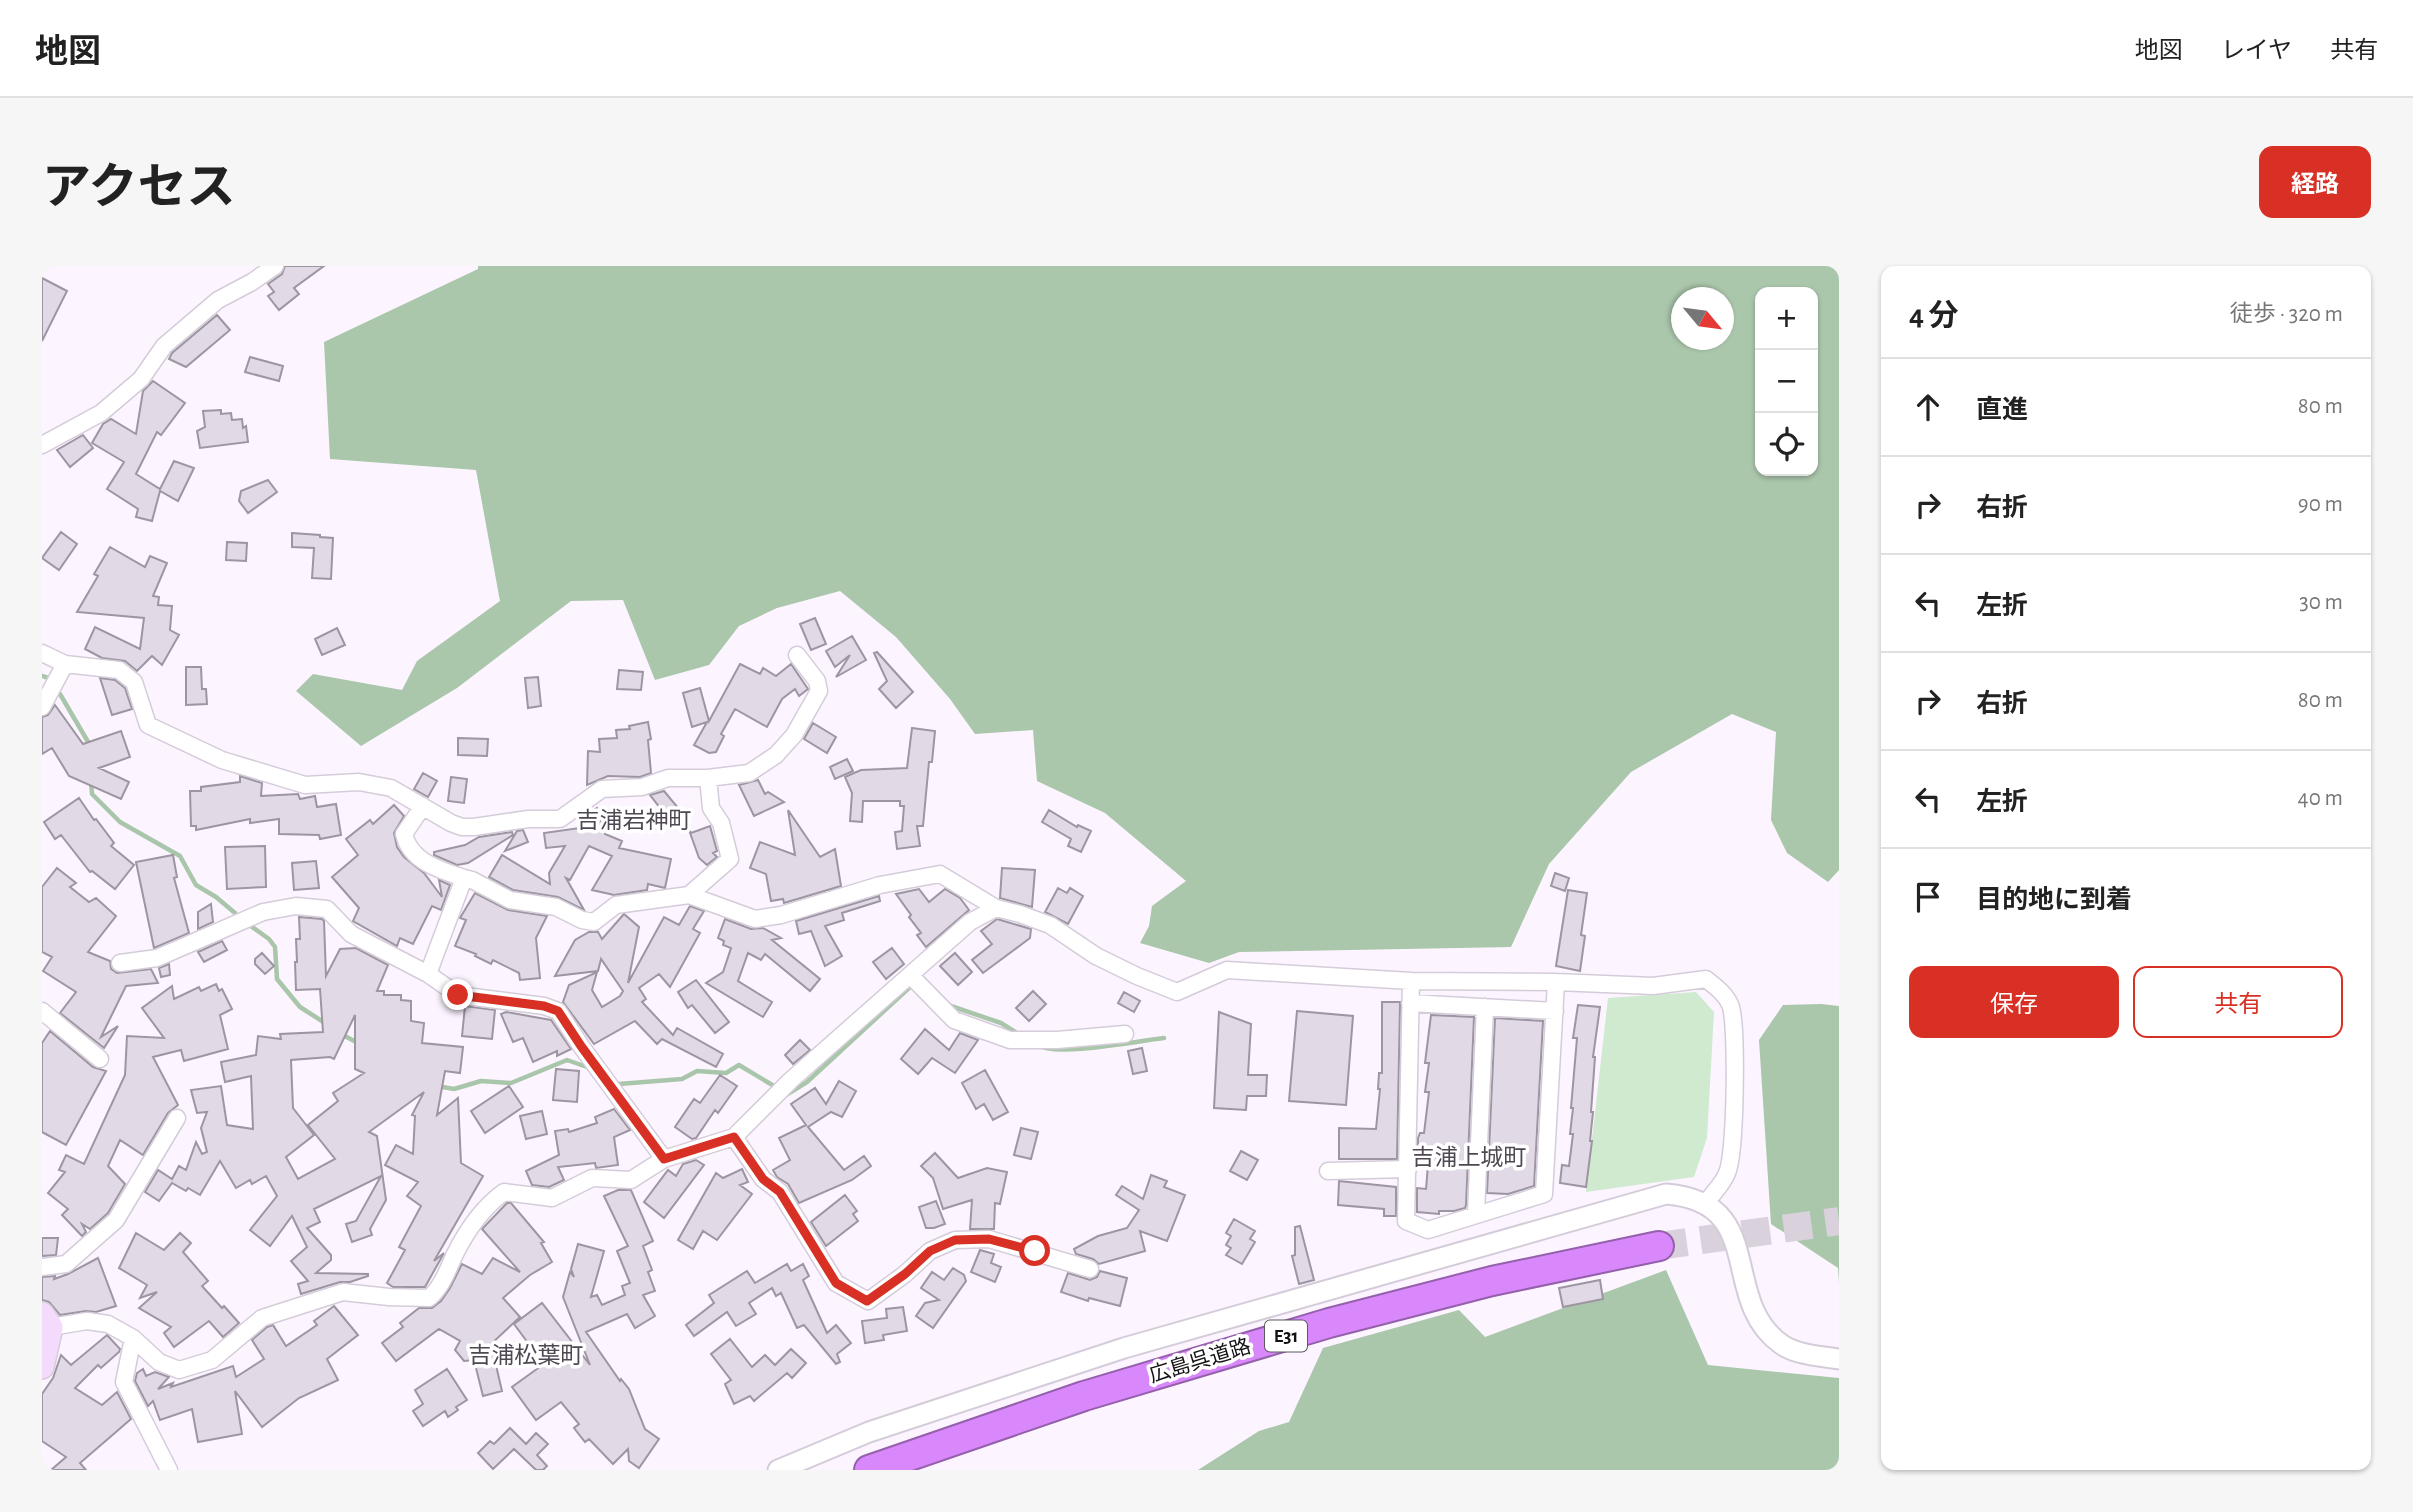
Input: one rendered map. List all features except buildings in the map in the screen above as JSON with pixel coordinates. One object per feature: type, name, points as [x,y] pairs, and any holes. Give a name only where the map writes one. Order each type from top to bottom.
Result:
[{"type":"highway","name":"広島呉道路","points":[[869,1470],[1084,1396],[1329,1323],[1492,1281],[1659,1246]]},
{"type":"main road","points":[[42,1367],[46,1321]]},
{"type":"street","points":[[42,445],[101,413],[141,379],[164,346],[218,300],[275,266]]},
{"type":"street","points":[[42,653],[65,664],[119,670],[134,682],[148,726],[222,760],[305,785],[359,782],[391,788],[462,827],[528,819],[559,819],[602,789],[642,787],[668,778],[708,778],[749,773],[776,755],[794,735],[819,691],[817,681],[797,655]]},
{"type":"street","points":[[42,707],[65,664]]},
{"type":"street","points":[[690,895],[730,859],[721,823],[711,808],[708,778]]},
{"type":"street","points":[[423,806],[404,834],[407,847],[434,869],[472,880],[510,900],[555,907],[594,922],[616,905],[690,895],[755,919],[781,915],[880,885],[940,874],[996,908],[1050,925],[1096,956],[1177,992],[1227,970],[1411,981],[1653,986],[1706,979],[1720,990],[1730,1005],[1735,1049],[1732,1154],[1727,1174],[1705,1204]]},
{"type":"street","points":[[428,974],[464,878]]},
{"type":"street","points":[[120,963],[157,958],[263,912],[296,906],[327,909],[351,934],[428,974],[458,995],[544,1006],[558,1011],[664,1159]]},
{"type":"street","points":[[46,1321],[108,1324],[133,1338],[159,1363],[178,1370],[212,1360],[262,1318],[343,1292],[429,1298],[437,1291],[461,1243],[487,1204],[504,1192],[552,1198],[592,1178],[631,1180],[664,1159],[734,1137],[790,1080],[970,922],[996,908]]},
{"type":"street","points":[[910,975],[954,1020],[1010,1040],[1057,1040],[1125,1034]]},
{"type":"street","points":[[1411,981],[1406,1221],[1428,1230],[1544,1194],[1556,982]]},
{"type":"street","points":[[1410,1003],[1555,1011]]},
{"type":"street","points":[[1476,1213],[1485,1007]]},
{"type":"street","points":[[42,1011],[100,1059]]},
{"type":"street","points":[[42,1267],[66,1264],[116,1220],[177,1118]]},
{"type":"street","points":[[734,1137],[763,1179],[780,1192],[836,1283],[867,1301],[905,1274],[930,1251],[955,1240],[989,1239],[1090,1269]]},
{"type":"street","points":[[1328,1171],[1408,1169]]},
{"type":"street","points":[[778,1470],[869,1432],[1124,1348],[1666,1194],[1687,1196],[1722,1216],[1732,1232],[1753,1312],[1766,1331],[1783,1346],[1839,1359]]},
{"type":"street","points":[[133,1338],[124,1382],[169,1470]]},
{"type":"green space","points":[[478,266],[1839,266],[1839,870],[1828,882],[1787,853],[1771,820],[1776,732],[1732,714],[1631,772],[1549,864],[1511,947],[1239,952],[1209,963],[1140,943],[1149,926],[1152,906],[1186,881],[1105,813],[1037,781],[1033,730],[975,734],[950,699],[896,637],[840,591],[777,608],[739,626],[709,665],[655,680],[623,600],[571,601],[457,688],[361,746],[296,691],[313,674],[402,690],[417,661],[500,601],[476,470],[330,459],[324,342],[478,269]]},
{"type":"green space","points":[[1696,992],[1714,1012],[1707,1138],[1694,1177],[1586,1192],[1608,998]]},
{"type":"green space","points":[[1783,1005],[1839,1006],[1839,1283],[1838,1268],[1771,1224],[1759,1040]]},
{"type":"green space","points":[[1666,1270],[1708,1365],[1839,1378],[1839,1470],[1198,1470],[1259,1431],[1289,1422],[1323,1348],[1459,1310],[1485,1337]]},
{"type":"waterway","points":[[42,676],[51,679]]},
{"type":"waterway","points":[[60,694],[91,747]]},
{"type":"waterway","points":[[91,782],[92,794],[120,822],[180,856],[196,885],[235,913]]},
{"type":"waterway","points":[[248,924],[269,939],[275,947],[277,979],[300,1007],[325,1023]]},
{"type":"waterway","points":[[786,1095],[807,1082],[910,987]]},
{"type":"waterway","points":[[948,1005],[1001,1023],[1020,1035]]},
{"type":"waterway","points":[[341,1034],[358,1043]]},
{"type":"waterway","points":[[1037,1045],[1079,1049],[1164,1038]]},
{"type":"waterway","points":[[437,1086],[454,1089],[481,1081],[511,1083],[567,1060],[587,1067]]},
{"type":"waterway","points":[[613,1082],[619,1084],[682,1079],[697,1071],[726,1073],[739,1065],[774,1086]]},
{"type":"tunnel","points":[[1659,1246],[1839,1221]]},
{"type":"district","name":"吉浦岩神町","points":[[634,821]]},
{"type":"district","name":"吉浦上城町","points":[[1469,1158]]},
{"type":"district","name":"吉浦松葉町","points":[[526,1356]]},
{"type":"route","points":[[458,995],[544,1006],[558,1011],[664,1159],[734,1137],[763,1179],[780,1192],[836,1283],[867,1301],[905,1274],[930,1251],[955,1240],[989,1239],[1035,1251]]}]
